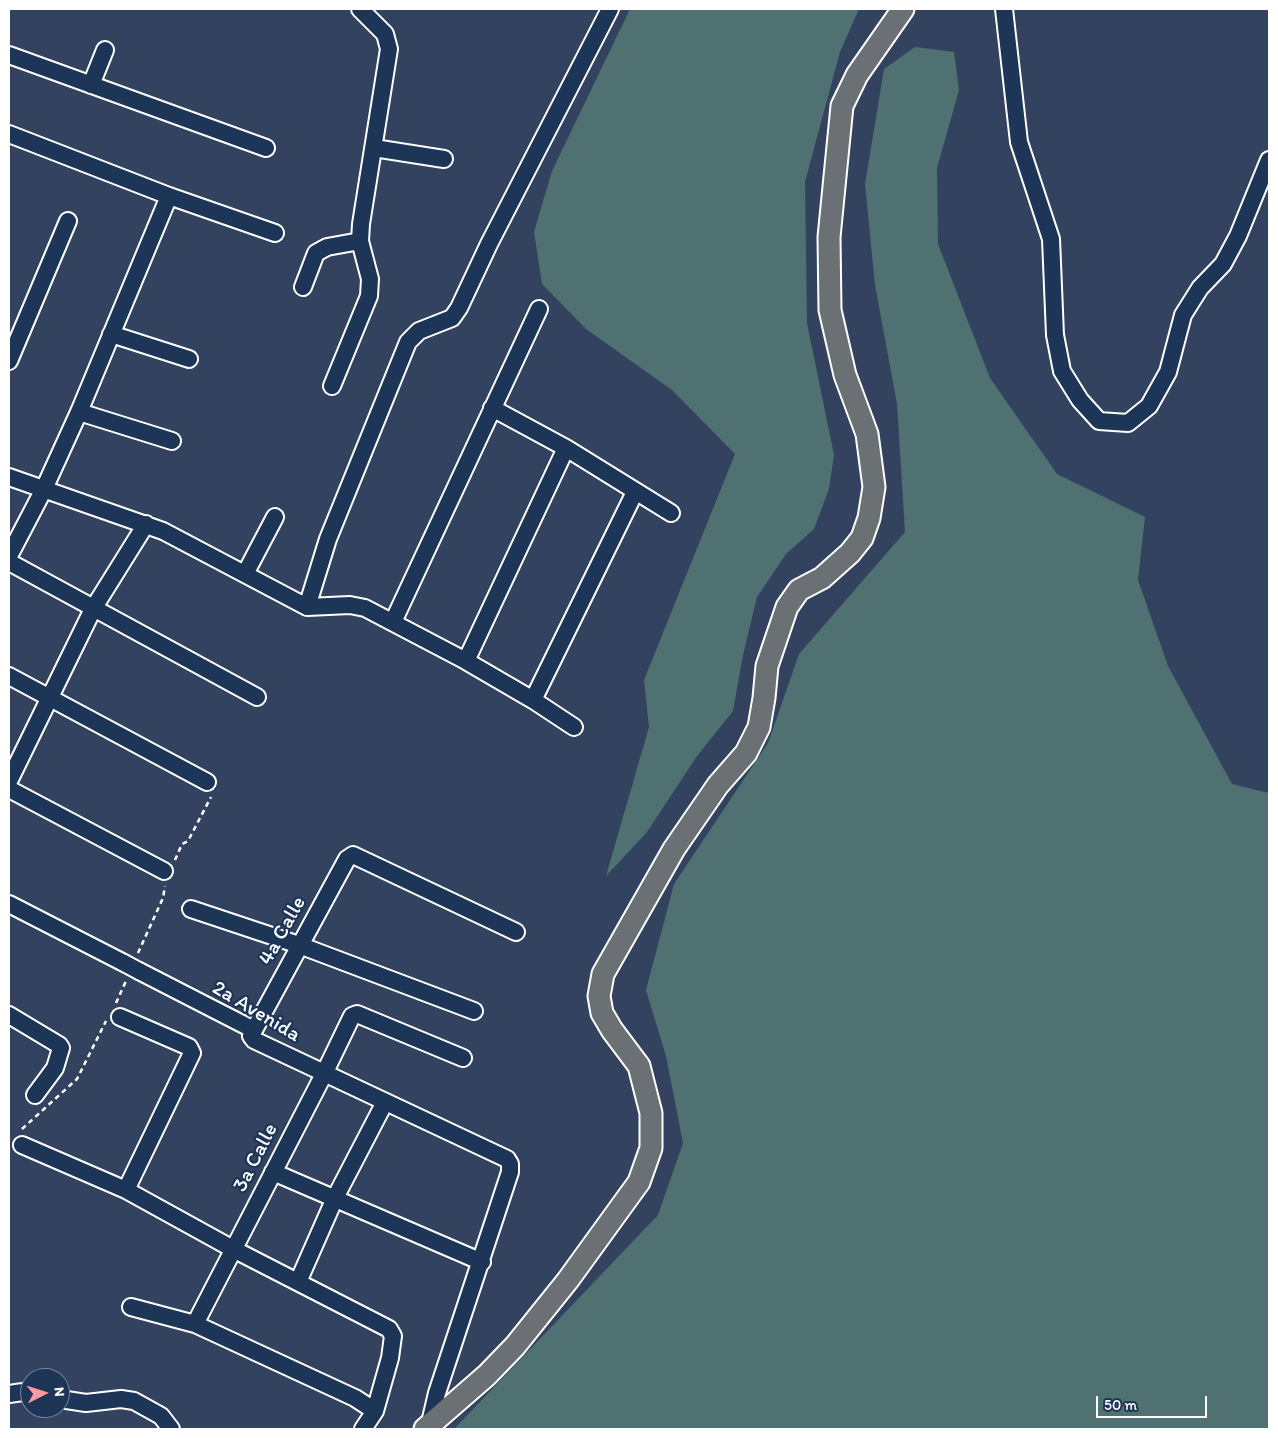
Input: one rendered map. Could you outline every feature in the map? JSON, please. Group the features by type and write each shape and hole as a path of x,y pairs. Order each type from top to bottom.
{"main road":[{"path":"427,1428 487,1375 515,1346 568,1280 639,1182 651,1148 651,1113 639,1066 612,1030 602,1013 599,996 604,974 674,849 718,785 746,753 759,727 767,666 787,607 799,590 822,578 850,553 862,538 869,518 874,487 867,434 845,375 830,310 829,237 842,106 857,75 903,9"}],"street":[{"path":"332,386 369,296 370,279 360,241 361,224 389,49 385,34 360,9"},
{"path":"307,606 328,539 408,342 418,331 452,318 459,308 489,244 610,9"},
{"path":"1004,9 1019,142 1051,239 1055,278 1056,335 1062,372 1080,400 1099,421 1128,423 1149,406 1168,372 1183,315 1200,288 1223,264 1238,236 1269,160"},
{"path":"91,85 105,50"},
{"path":"9,55 266,148"},
{"path":"9,134 170,196 275,233"},
{"path":"374,148 444,159"},
{"path":"9,556 44,489 79,412 170,196"},
{"path":"9,361 68,221"},
{"path":"303,287 316,253 327,247 360,241"},
{"path":"393,622 539,310"},
{"path":"111,334 189,359"},
{"path":"492,408 566,448 672,513"},
{"path":"79,412 172,442"},
{"path":"466,661 566,448"},
{"path":"9,477 146,524 307,606 350,605 365,608 466,661 533,700 574,727"},
{"path":"533,700 635,492"},
{"path":"245,574 275,517"},
{"path":"9,781 93,609 146,524"},
{"path":"9,562 258,698"},
{"path":"9,676 207,782"},
{"path":"9,789 164,871"},
{"name":"4a Calle","path":"254,1030 299,945 348,859 353,855 516,932"},
{"name":"2a Avenida","path":"9,904 254,1030 251,1036 254,1040 503,1156 510,1164 510,1172 482,1262"},
{"path":"192,909 299,945 474,1011"},
{"name":"3a Calle","path":"195,1324 352,1016 356,1014 464,1058"},
{"path":"9,1015 60,1045 61,1048 55,1068 35,1096"},
{"path":"120,1018 189,1047 192,1053 126,1190"},
{"path":"298,1282 335,1198 384,1102"},
{"path":"22,1145 126,1190 233,1249 387,1327 391,1332 390,1358 375,1411 363,1429"},
{"path":"273,1172 482,1262 437,1393 427,1428"},
{"path":"132,1307 195,1324 355,1398 375,1411"},
{"path":"70,1401 86,1403 121,1399 134,1401 161,1416 171,1429"}],"green space":[{"path":"630,9 859,9 840,52 805,182 807,323 834,455 829,489 814,529 786,554 757,597 743,655 733,711 697,756 647,832 606,876 649,727 644,680 735,454 672,390 586,329 542,284 534,232 552,171"},
{"path":"915,47 954,52 959,90 937,168 938,244 990,378 1057,474 1145,517 1138,580 1168,666 1232,784 1269,793 1269,1429 454,1429 658,1215 683,1143 666,1056 646,990 674,884 768,743 799,654 905,532 897,404 875,285 865,184 884,69"}]}
